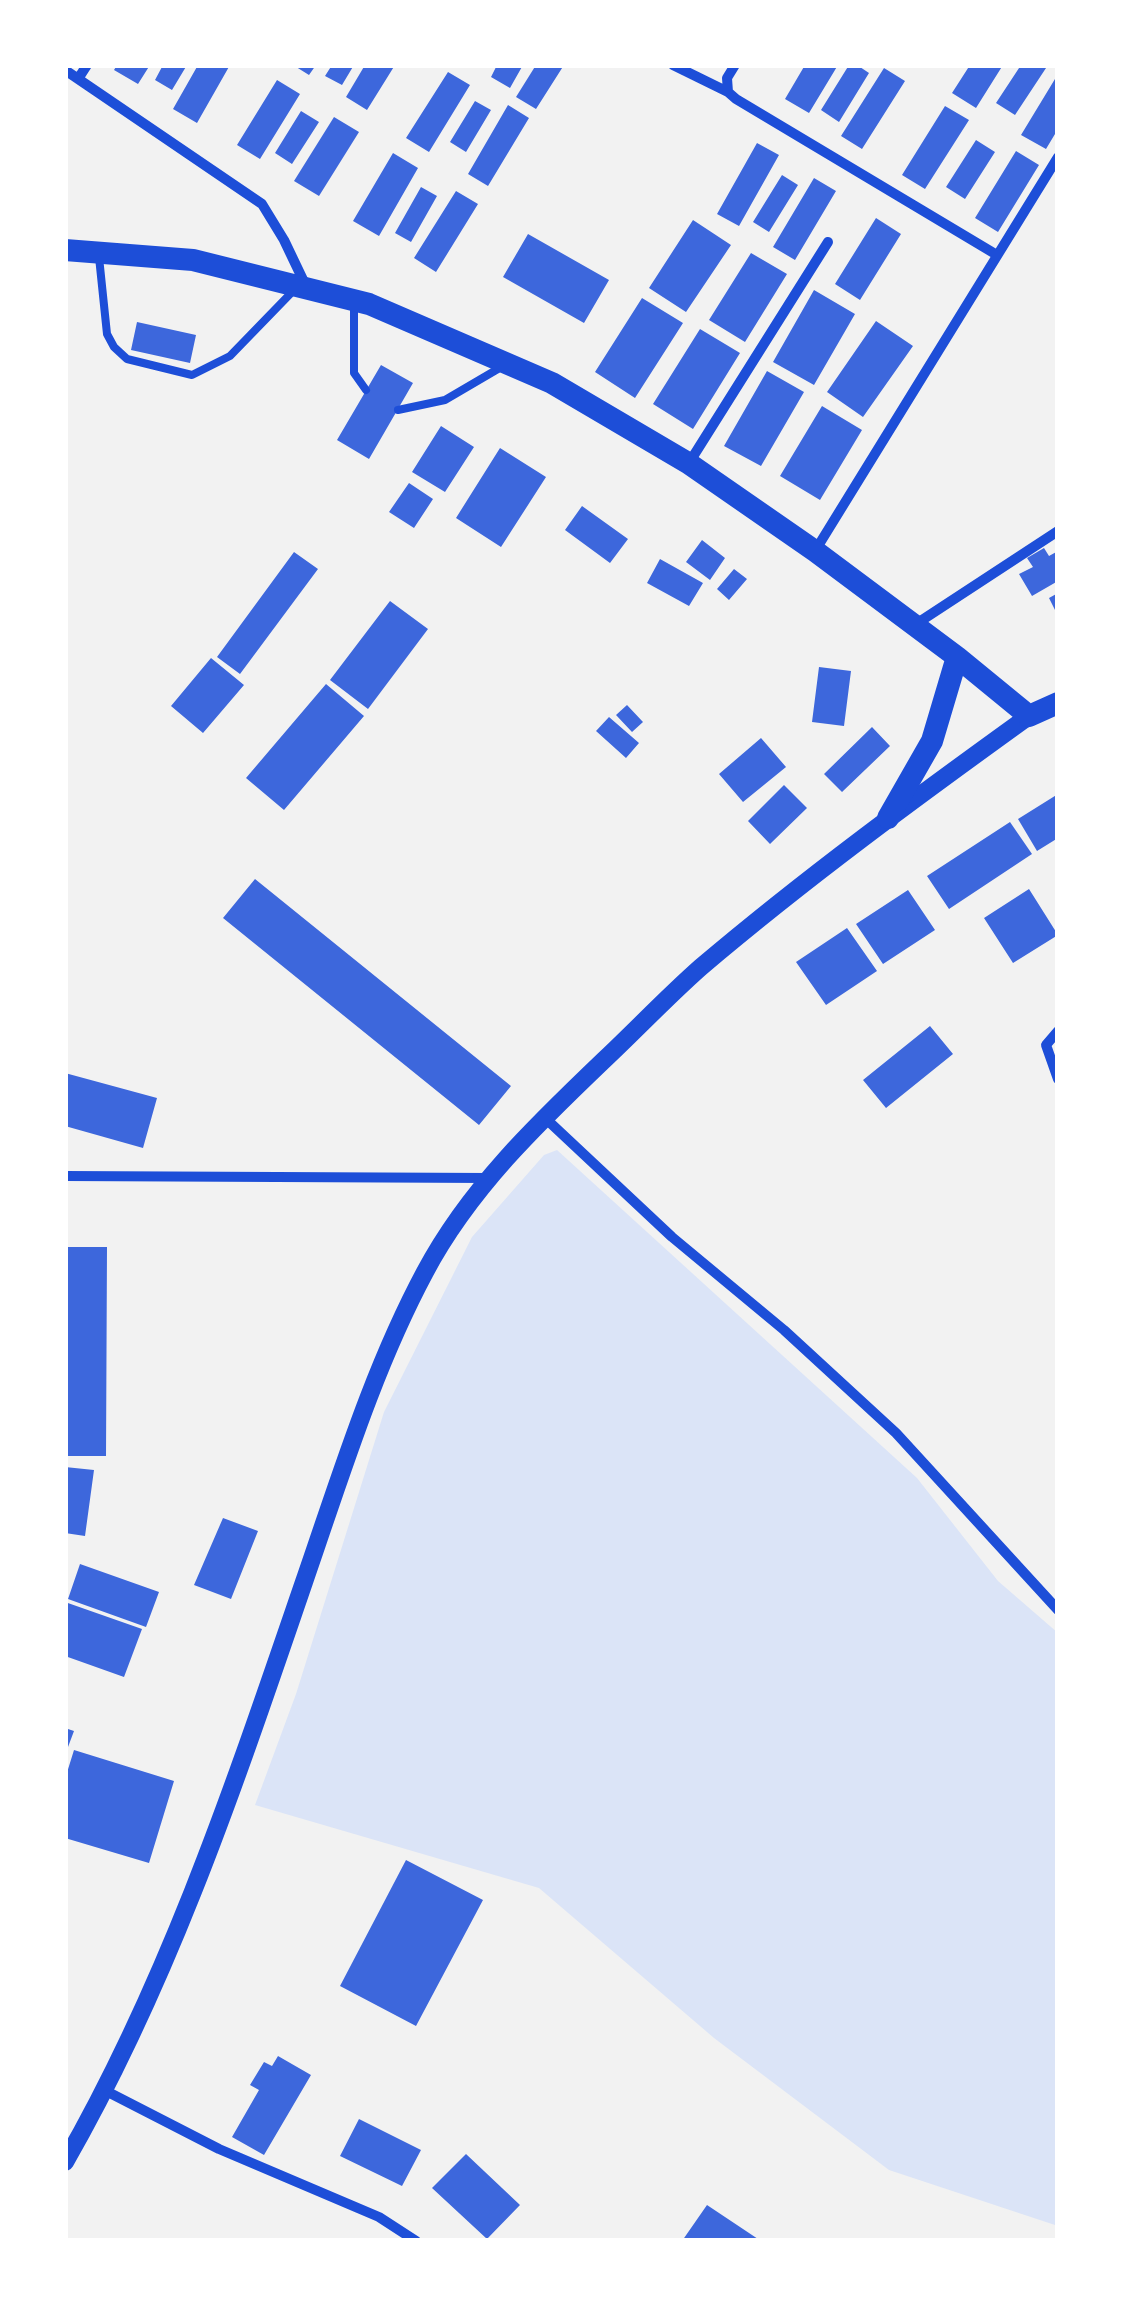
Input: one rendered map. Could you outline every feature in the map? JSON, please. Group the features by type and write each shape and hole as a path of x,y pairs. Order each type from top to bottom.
{"main road":[{"path":"65,250 193,260 354,301 552,384 688,464 815,551 1030,716 1058,702"},
{"path":"888,818 932,741 957,657"}],"street":[{"path":"78,79 88,65"},
{"path":"673,65 728,92 997,255"},
{"path":"728,92 728,78 736,65"},
{"path":"65,70 262,204 274,220 302,289"},
{"path":"815,551 1058,156"},
{"path":"688,464 828,242"},
{"path":"914,625 1058,532"},
{"path":"65,2162 106,2090 174,1943 226,1810 339,1482 399,1327 435,1255 488,1178 544,1118 700,968 888,818 1030,716"},
{"path":"1058,1031 1046,1046 1058,1079"},
{"path":"544,1118 672,1237 784,1330 896,1433 1058,1610"},
{"path":"65,1176 488,1178"},
{"path":"106,2090 218,2150 379,2217 416,2241"}],"lane":[{"path":"98,253 107,334 114,347 127,359 192,375 230,356 302,289"},
{"path":"354,301 354,373 366,390"},
{"path":"398,410 445,400 506,364"}],"shaded area":[{"path":"557,1150 917,1478 998,1581 1058,1633 1058,2226 889,2170 714,2038 539,1888 255,1805 296,1694 384,1412 472,1237 544,1155"}],"building":[{"path":"117,65 150,65 138,84 114,70"},
{"path":"163,65 187,65 172,90 155,80"},
{"path":"198,65 230,65 197,123 173,109"},
{"path":"293,65 316,65 309,75"},
{"path":"332,65 354,65 342,85 325,76"},
{"path":"365,65 395,65 367,110 346,97"},
{"path":"497,65 523,65 510,88 491,77"},
{"path":"536,65 564,65 536,109 516,97"},
{"path":"805,65 838,65 809,113 785,99"},
{"path":"849,65 869,73 839,122 821,110"},
{"path":"970,65 1003,65 976,108 952,93"},
{"path":"1021,65 1048,65 1015,115 996,103"},
{"path":"884,68 905,81 862,149 841,136"},
{"path":"448,72 470,85 429,152 406,138"},
{"path":"1058,74 1058,129 1046,149 1021,135"},
{"path":"277,80 300,94 260,159 237,145"},
{"path":"475,101 491,110 466,152 450,142"},
{"path":"508,105 529,118 488,186 468,174"},
{"path":"945,106 969,120 925,189 902,175"},
{"path":"301,111 319,122 292,164 275,153"},
{"path":"334,117 359,132 319,196 294,181"},
{"path":"976,140 995,152 965,199 946,187"},
{"path":"757,143 779,155 739,226 717,214"},
{"path":"1016,151 1039,165 998,232 975,218"},
{"path":"393,153 418,168 379,236 353,221"},
{"path":"782,175 798,185 769,232 753,222"},
{"path":"814,178 836,191 795,260 773,247"},
{"path":"421,187 437,196 411,242 395,233"},
{"path":"456,191 478,204 436,272 414,258"},
{"path":"876,218 901,234 860,300 835,284"},
{"path":"693,220 731,245 686,312 649,288"},
{"path":"528,234 609,280 584,323 503,277"},
{"path":"751,253 787,274 745,342 709,320"},
{"path":"814,290 855,314 814,385 773,362"},
{"path":"642,298 683,323 635,398 595,372"},
{"path":"876,321 913,346 863,417 827,392"},
{"path":"137,322 196,335 190,363 131,350"},
{"path":"700,329 740,353 693,429 653,404"},
{"path":"381,365 413,383 369,459 337,440"},
{"path":"767,371 804,392 761,466 724,446"},
{"path":"822,406 862,430 820,500 780,476"},
{"path":"441,426 474,447 445,492 412,472"},
{"path":"500,448 546,477 501,547 456,518"},
{"path":"409,483 433,499 414,528 389,512"},
{"path":"582,506 628,539 610,563 565,530"},
{"path":"702,540 725,558 710,580 686,562"},
{"path":"1044,548 1049,556 1058,551 1058,581 1032,596 1019,574 1033,567 1027,558"},
{"path":"294,552 318,569 240,674 217,657"},
{"path":"660,559 703,583 689,606 647,583"},
{"path":"734,569 747,579 729,600 717,589"},
{"path":"1058,593 1058,616 1049,598"},
{"path":"390,601 428,629 368,709 330,680"},
{"path":"211,658 244,685 203,733 171,706"},
{"path":"819,667 851,671 844,726 812,722"},
{"path":"326,684 364,716 284,810 246,778"},
{"path":"627,705 643,722 632,732 616,715"},
{"path":"609,717 639,743 626,758 596,731"},
{"path":"872,727 890,746 842,792 824,774"},
{"path":"761,738 786,767 743,802 719,774"},
{"path":"784,785 807,808 770,844 748,821"},
{"path":"1058,794 1058,838 1037,851 1018,819"},
{"path":"1010,822 1032,854 949,909 927,876"},
{"path":"255,879 511,1086 479,1125 223,918"},
{"path":"1029,889 1058,935 1013,963 984,918"},
{"path":"908,890 935,930 883,964 856,924"},
{"path":"847,928 877,971 826,1005 796,962"},
{"path":"930,1026 953,1054 886,1108 863,1080"},
{"path":"65,1073 157,1098 143,1148 65,1126"},
{"path":"65,1247 107,1247 106,1456 65,1456"},
{"path":"65,1467 94,1470 85,1536 65,1533"},
{"path":"223,1518 258,1531 231,1599 194,1585"},
{"path":"80,1564 159,1592 146,1627 68,1599"},
{"path":"65,1602 142,1629 124,1677 65,1656"},
{"path":"65,1728 74,1731 65,1755"},
{"path":"74,1750 174,1781 149,1863 65,1838 65,1779"},
{"path":"406,1860 483,1900 416,2026 340,1986"},
{"path":"278,2056 311,2075 264,2155 232,2137 259,2090 250,2085 264,2062 272,2066"},
{"path":"359,2119 421,2150 402,2186 340,2156"},
{"path":"466,2154 520,2205 487,2239 432,2188"},
{"path":"707,2205 761,2241 682,2241"}]}
